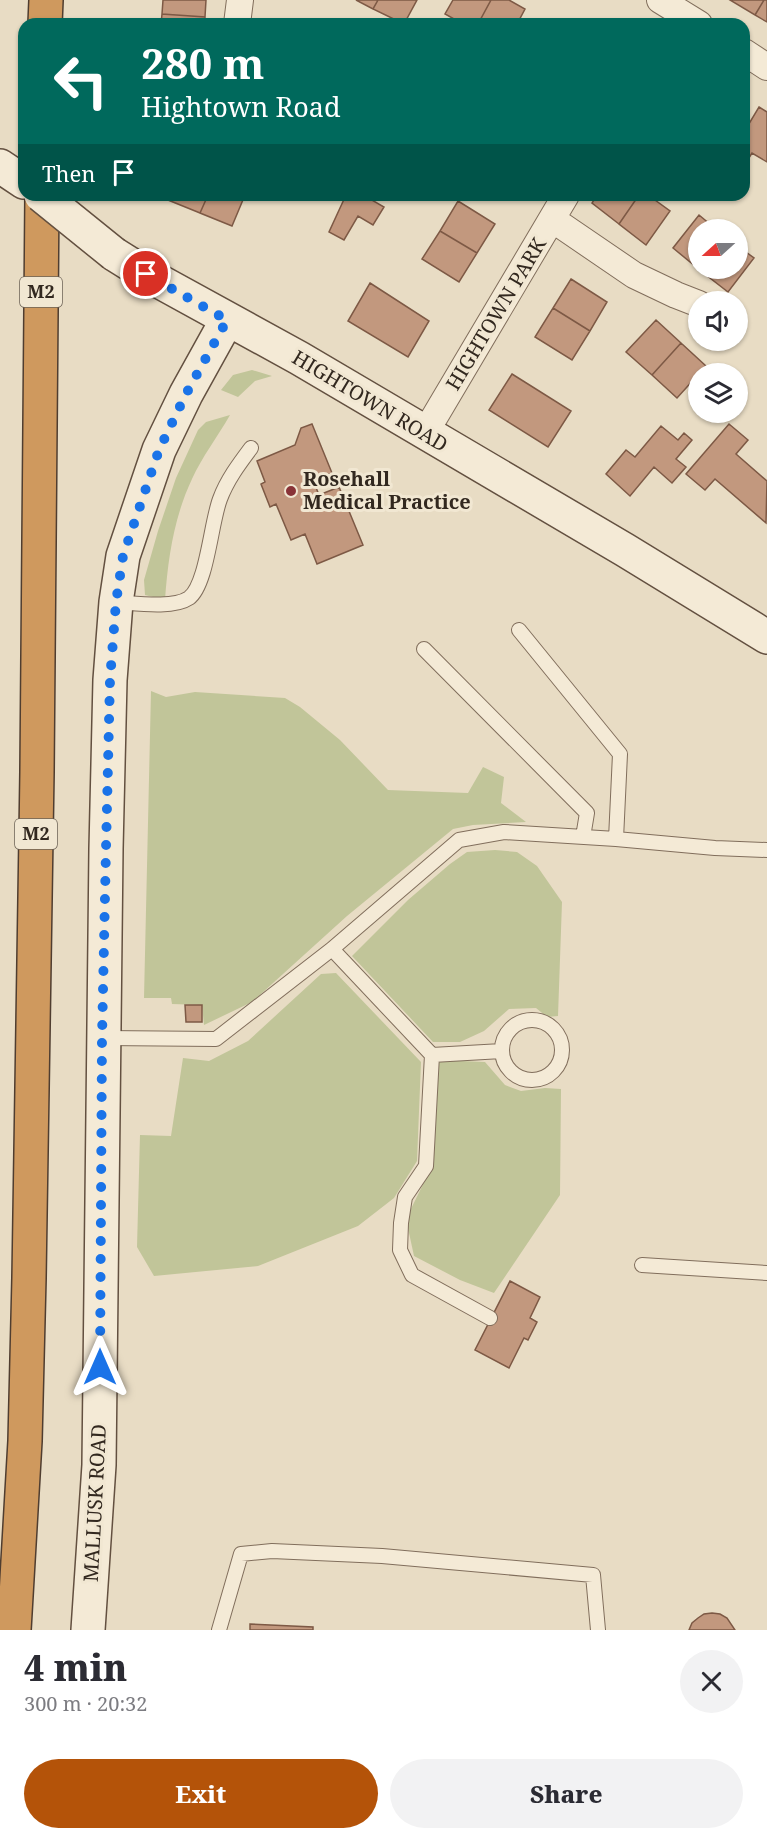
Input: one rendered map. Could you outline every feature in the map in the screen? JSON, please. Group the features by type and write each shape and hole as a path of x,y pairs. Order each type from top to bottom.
{"highway":[{"path":"45,18 46,0"},
{"name":"M2","path":"14,1630 25,1441 29,1278 42,201"}],"main road":[{"path":"0,166 18,178"},
{"name":"HIGHTOWN ROAD","path":"49,201 114,254 146,274 299,358 625,550 767,637"},
{"name":"MALLUSK ROAD","path":"87,1630 99,1465 102,1038 110,680 116,602 123,556 159,450 186,394 227,320"}],"street":[{"path":"238,18 240,0"},
{"path":"669,12 684,18"},
{"path":"750,56 767,67"},
{"name":"HIGHTOWN PARK","path":"425,433 562,201"},
{"path":"552,219 634,275 688,300"}],"lane":[{"path":"116,602 175,603 189,598 199,586 219,500 230,476 251,448"},
{"path":"519,630 620,754 616,838"},
{"path":"424,649 587,813 583,837"},
{"path":"102,1038 216,1039 332,949 459,840 504,832 767,850"},
{"path":"332,949 432,1055 426,1166 405,1197 400,1250 412,1275 490,1318"},
{"path":"533,1020 552,1026 562,1043 563,1053 560,1063 546,1077 526,1080 509,1069 502,1051 503,1041 508,1032 515,1025 533,1020"},
{"path":"432,1055 502,1051"},
{"path":"642,1265 767,1273"},
{"path":"219,1630 242,1554 272,1551 382,1556 593,1575 598,1630"}],"green space":[{"path":"252,370 272,376 255,381 238,397 221,390 233,375"},
{"path":"230,415 205,455 186,493 176,523 170,553 165,600 145,595 144,580 158,531 176,478 198,430 206,422"},
{"path":"151,691 166,697 195,692 285,698 300,707 340,740 388,790 468,793 483,767 504,777 501,803 526,822 473,825 453,829 347,916 252,1002 204,1025 202,1005 172,1004 171,998 144,998"},
{"path":"495,850 517,852 537,866 562,902 558,1016 547,1017 536,1008 509,1009 484,1031 460,1042 433,1042 352,956 408,900 450,864 467,852"},
{"path":"336,973 421,1062 417,1161 394,1198 358,1226 258,1266 154,1276 137,1247 140,1135 171,1136 183,1058 209,1061 248,1041 321,974"},
{"path":"439,1060 485,1062 505,1085 521,1091 561,1089 560,1195 494,1293 460,1280 414,1256 406,1219 433,1164"}],"building":[{"path":"163,0 206,0 205,17 162,14"},
{"path":"356,0 378,0 373,9"},
{"path":"378,0 417,0 407,18 392,18 373,9"},
{"path":"453,0 491,0 481,18 452,18 445,14"},
{"path":"491,0 509,0 525,9 520,18 481,18"},
{"path":"730,0 764,0 755,15"},
{"path":"764,0 767,0 767,22 755,15"},
{"path":"162,14 205,17 205,18 162,18"},
{"path":"759,107 767,112 767,162 752,153 750,156 750,122"},
{"path":"170,201 205,201 200,213"},
{"path":"205,201 242,201 232,226 200,213"},
{"path":"343,201 374,201 384,207 373,225 358,216 344,240 329,232"},
{"path":"458,201 495,224 477,253 440,231"},
{"path":"593,201 635,201 619,224 592,203"},
{"path":"635,201 656,201 670,211 646,245 619,224"},
{"path":"688,229 688,260 673,248"},
{"path":"440,231 477,253 459,282 422,259"},
{"path":"748,254 754,258 748,266"},
{"path":"571,279 607,302 590,331 553,308"},
{"path":"711,279 738,279 727,291"},
{"path":"370,283 429,321 408,357 348,321"},
{"path":"553,308 590,331 572,360 535,337"},
{"path":"656,320 681,343 652,375 626,352"},
{"path":"681,343 703,363 688,363 688,386 677,398 652,375"},
{"path":"512,374 571,411 548,447 489,410"},
{"name":"Rosehall Medical Practice","path":"312,424 332,473 313,480 319,495 339,487 363,545 317,564 305,534 291,540 276,504 270,507 261,484 265,482 257,461 295,445 301,428"},
{"path":"729,424 748,440 736,454 767,481 766,523 715,479 705,490 686,474"},
{"path":"661,426 678,440 684,433 692,440 676,459 686,467 672,483 654,467 630,496 606,474 626,450 635,457"},
{"path":"185,1005 202,1005 202,1022 186,1022"},
{"path":"510,1281 540,1297 530,1318 537,1322 528,1340 524,1338 509,1368 475,1350"},
{"path":"712,1613 727,1618 735,1630 689,1630 698,1618"},
{"path":"250,1624 313,1627 313,1630 250,1630"}],"place":[{"name":"Rosehall Medical Practice","path":"291,491"}],"route":[{"path":"100,1367 102,1038 110,680 116,602 123,556 159,450 186,394 227,320 146,274"}]}
